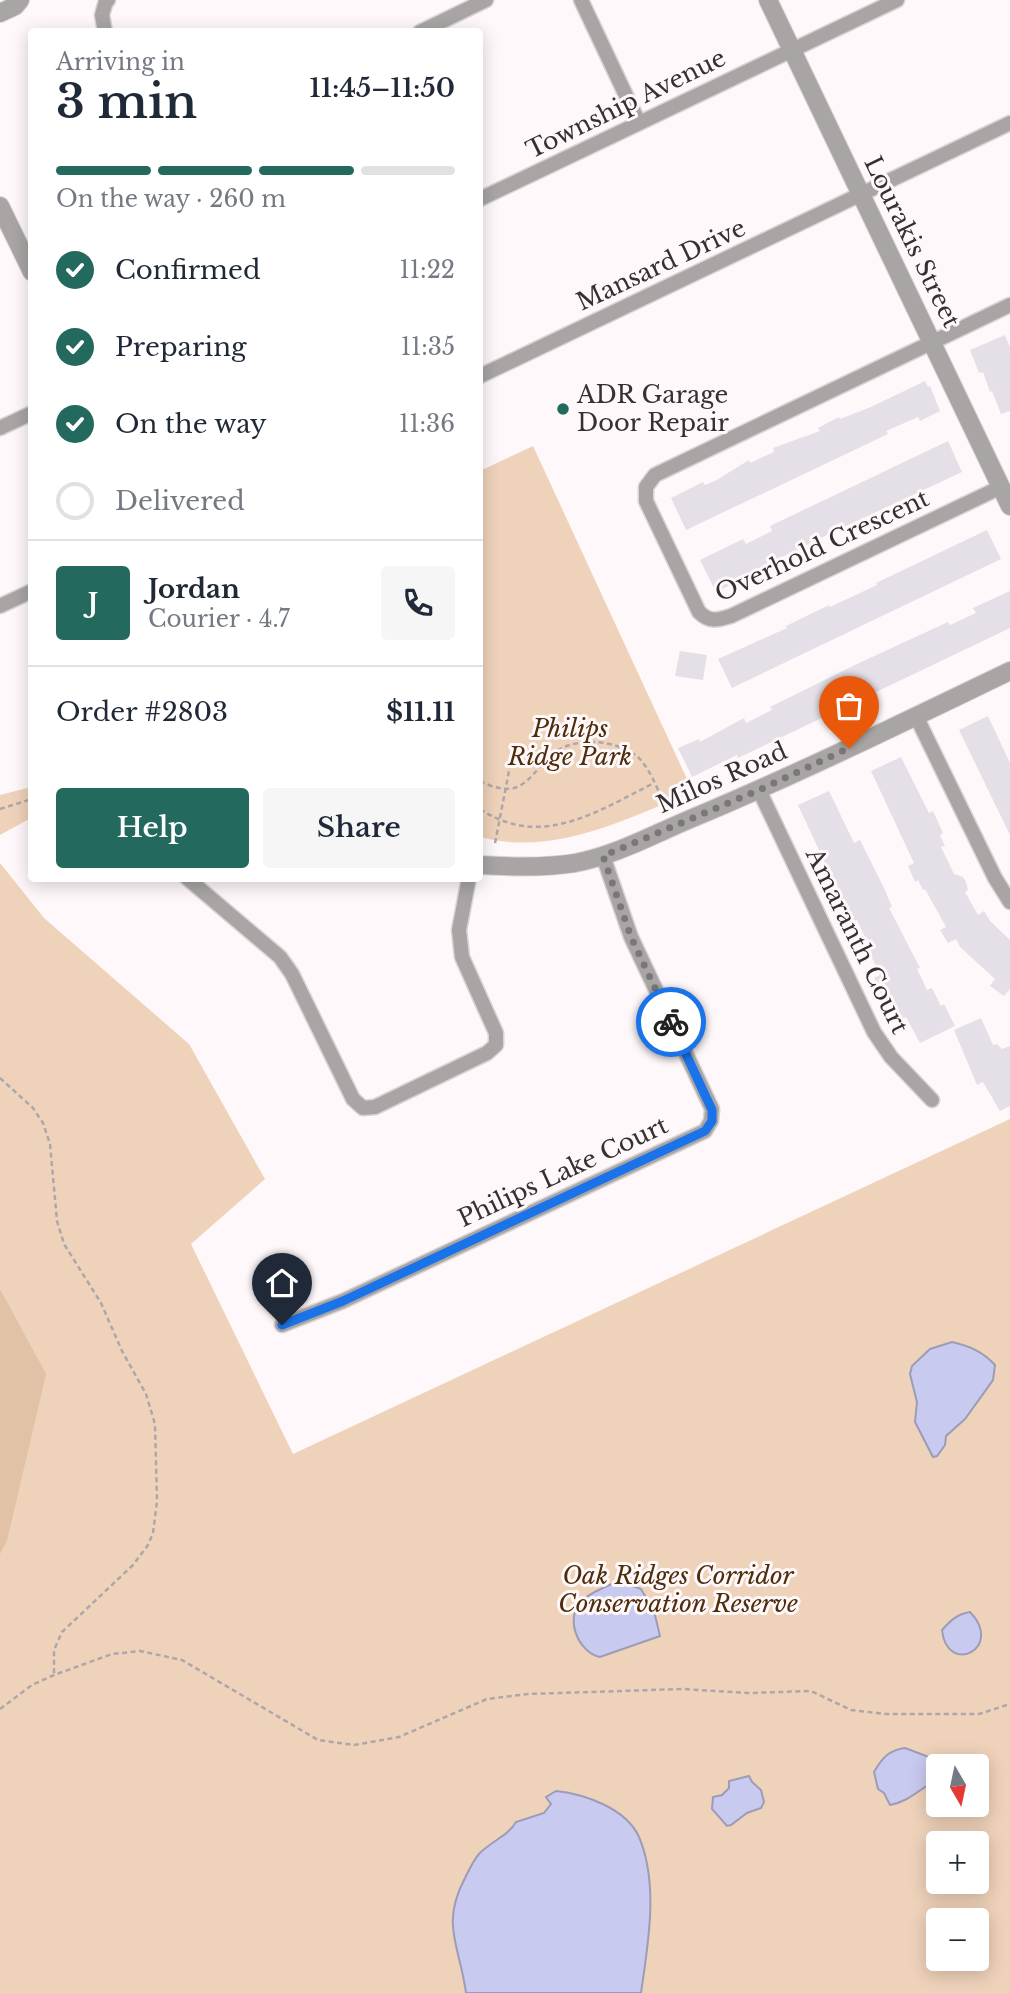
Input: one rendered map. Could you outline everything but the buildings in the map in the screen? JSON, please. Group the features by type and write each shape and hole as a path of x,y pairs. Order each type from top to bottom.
{"street":[{"path":"0,13 15,6 20,0"},
{"path":"104,28 102,15 108,0"},
{"path":"428,28 486,0"},
{"path":"581,0 639,123"},
{"name":"Lourakis Street","path":"768,0 1010,506"},
{"name":"Township Avenue","path":"483,198 897,0"},
{"name":"Mansard Drive","path":"483,375 1010,123"},
{"path":"0,206 28,264"},
{"path":"933,342 1010,305"},
{"name":"Overhold Crescent","path":"933,342 656,475 646,487 646,501 699,612 716,621 732,616 1001,487"},
{"path":"0,428 28,415"},
{"path":"0,606 28,592"},
{"name":"Milos Road","path":"483,865 542,866 575,863 603,856 759,790 1010,671"},
{"path":"916,716 995,878 1010,902"},
{"name":"Amaranth Court","path":"759,790 874,1032 891,1057 932,1100"},
{"name":"Philips Lake Court","path":"282,1325 343,1301 705,1131 712,1121 712,1110 631,937 603,856"},
{"path":"192,882 280,957 297,983 353,1099 362,1108 375,1107 487,1054 496,1045 496,1033 461,950 459,930 468,882"}],"path":[{"path":"483,782 506,789 521,786 553,753 569,745 611,744 638,758 665,806"},
{"path":"495,843 512,756"},
{"path":"483,811 500,820 530,828 564,825 654,783"},
{"path":"0,809 28,800"},
{"path":"0,1078 33,1108 43,1123 50,1144 55,1209 62,1238 102,1303 122,1352 146,1394 156,1433 157,1502 153,1533 148,1545 133,1565 62,1632 54,1650 54,1675"},
{"path":"0,1709 32,1685 54,1675 112,1654 140,1651 182,1660 318,1740 354,1745 399,1737 487,1699 528,1694 683,1689 749,1693 811,1691 850,1710 886,1714 979,1714 1010,1704"}],"green space":[{"name":"Philips Ridge Park","path":"533,446 693,792 616,823 562,839 508,842 483,838 483,470"},
{"path":"28,788 28,820 0,835 0,795"},
{"name":"Oak Ridges Corridor Conservation Reserve","path":"0,863 44,918 189,1044 265,1179 191,1244 293,1454 1010,1119 1010,1993 0,1993"}],"shaded area":[{"path":"0,1289 46,1374 7,1541 0,1554"}],"water":[{"path":"952,1342 965,1345 986,1356 995,1365 993,1380 965,1419 946,1436 945,1445 937,1456 933,1457 915,1422 917,1402 910,1374 912,1366 930,1349"},
{"path":"619,1581 641,1589 654,1611 660,1636 600,1657 592,1654 579,1641 574,1614 588,1596"},
{"path":"970,1612 979,1625 981,1637 978,1646 971,1652 953,1652 946,1644 942,1630 954,1618"},
{"path":"905,1748 926,1756 926,1786 904,1801 890,1805 884,1793 878,1789 874,1772 886,1756"},
{"path":"749,1776 761,1790 764,1802 761,1808 747,1813 727,1826 712,1809 713,1797 722,1795 729,1788 729,1781"},
{"path":"556,1791 579,1795 614,1810 633,1827 639,1837 649,1874 650,1894 649,1935 641,1993 466,1993 454,1936 454,1909 458,1895 479,1854 516,1822 544,1813 551,1804 546,1797"}],"way so far":[{"path":"671,1022 631,937 603,856 759,790 849,748"}],"place":[{"name":"ADR Garage Door Repair","path":"563,409"}],"route":[{"path":"282,1325 343,1301 705,1131 712,1121 712,1110 671,1022"}]}
